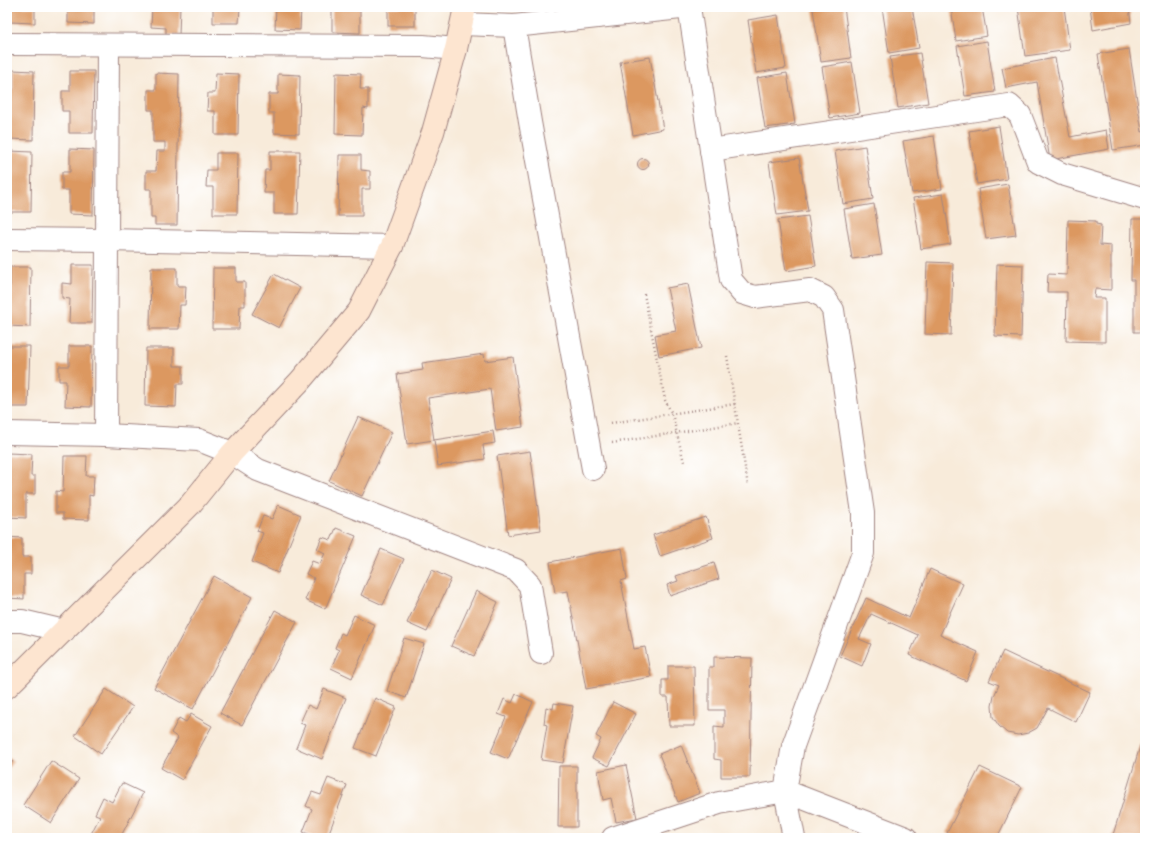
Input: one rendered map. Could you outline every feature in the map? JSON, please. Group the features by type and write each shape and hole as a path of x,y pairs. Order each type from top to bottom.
{"main road":[{"path":"7,688 190,505 232,453 300,381 359,311 392,246 433,132 456,49 463,16"}],"street":[{"path":"463,16 514,26 690,7 731,280 742,293 755,297 810,290 824,297 834,310 864,513 863,553 793,746 785,791 794,838"},
{"path":"514,26 593,469"},
{"path":"7,44 423,46 456,49"},
{"path":"106,436 108,45"},
{"path":"711,150 1009,105 1020,115 1038,162 1062,174 1145,199"},
{"path":"7,239 392,246"},
{"path":"7,433 199,440 232,453 258,470 516,570 530,585 541,653"},
{"path":"7,621 22,621 64,631"},
{"path":"613,838 719,803 785,791 906,838"}],"path":[{"path":"644,294 665,400 672,414 684,462"},
{"path":"727,356 748,486"},
{"path":"614,423 734,404"},
{"path":"620,442 738,423"}],"building":[{"path":"10,7 35,7 35,23 9,22"},
{"path":"68,7 94,7 94,24 68,23"},
{"path":"152,7 180,7 179,35 166,35 166,28 151,27"},
{"path":"213,7 240,7 239,23 213,23"},
{"path":"276,7 301,7 300,30 275,29"},
{"path":"332,7 360,7 360,33 332,32"},
{"path":"388,7 415,7 415,26 388,26"},
{"path":"844,7 851,58 821,62 813,9"},
{"path":"882,7 912,7 919,48 889,53"},
{"path":"951,7 982,7 987,36 956,41"},
{"path":"1018,7 1064,7 1070,50 1025,56"},
{"path":"1090,7 1129,7 1131,23 1093,30"},
{"path":"778,15 786,68 756,73 748,20"},
{"path":"987,41 995,92 965,96 957,46"},
{"path":"1129,49 1142,132 1145,131 1145,145 1113,150 1098,54"},
{"path":"920,53 928,103 898,108 890,57"},
{"path":"650,57 663,129 633,135 620,62"},
{"path":"1055,58 1070,137 1106,130 1109,149 1050,160 1037,82 1006,88 1002,68"},
{"path":"852,62 860,113 830,118 822,67"},
{"path":"13,70 34,71 33,140 8,139 7,90 13,90"},
{"path":"70,71 94,71 93,133 69,133 69,111 62,111 62,91 70,91"},
{"path":"156,73 179,74 177,225 155,225 155,218 151,218 151,189 146,189 146,171 156,171 157,151 165,151 165,142 153,142 153,110 148,110 148,90 156,90"},
{"path":"216,73 239,74 238,135 215,135 215,111 207,111 208,93 215,93"},
{"path":"336,73 361,74 360,89 368,89 368,109 363,108 362,135 335,134"},
{"path":"787,73 795,124 765,128 757,78"},
{"path":"278,74 300,75 299,134 274,133 274,113 269,113 269,94 278,94"},
{"path":"999,126 1007,179 977,184 969,131"},
{"path":"934,136 942,189 912,193 903,141"},
{"path":"865,146 873,199 843,204 835,151"},
{"path":"70,149 94,150 93,215 69,214 69,190 62,190 62,172 70,172"},
{"path":"10,151 32,152 31,212 7,212 7,163 10,163"},
{"path":"270,151 300,151 298,214 274,214 274,193 264,193 265,170 270,170"},
{"path":"216,153 238,153 237,214 213,214 213,187 206,187 207,170 216,170"},
{"path":"339,155 361,155 361,170 370,171 370,189 362,189 362,216 338,216"},
{"path":"799,158 808,211 777,215 769,162"},
{"path":"641,159 645,159 647,160 647,168 641,169 638,166 638,162"},
{"path":"1008,184 1016,235 986,239 978,189"},
{"path":"943,194 951,244 921,249 913,198"},
{"path":"874,204 882,255 852,259 844,209"},
{"path":"808,216 816,266 786,271 778,220"},
{"path":"1132,219 1145,219 1145,332 1134,332 1134,280 1131,280"},
{"path":"1068,220 1096,221 1096,224 1101,225 1100,245 1111,246 1111,290 1095,289 1094,298 1105,298 1105,342 1066,341 1067,292 1047,292 1048,274 1067,275"},
{"path":"927,262 953,263 951,335 925,334"},
{"path":"997,264 1023,265 1021,337 995,336"},
{"path":"72,265 93,265 92,323 69,323 70,299 62,298 62,283 72,284"},
{"path":"10,267 31,267 30,327 7,326 7,286 10,286"},
{"path":"151,268 177,268 177,286 186,286 185,305 180,305 179,329 150,329"},
{"path":"213,268 236,268 236,282 245,282 245,306 240,306 239,329 212,329"},
{"path":"274,274 300,288 279,328 252,314"},
{"path":"688,284 701,348 659,356 655,335 676,331 667,288"},
{"path":"7,346 30,346 28,407 7,407"},
{"path":"69,346 92,346 91,407 65,406 66,381 59,381 59,366 69,366"},
{"path":"146,348 174,348 174,366 183,366 183,384 177,384 176,407 145,406"},
{"path":"484,354 485,361 513,357 523,427 496,431 490,389 428,398 434,440 407,444 397,374 423,370 422,363"},
{"path":"358,417 392,432 362,496 329,481"},
{"path":"493,431 495,443 483,445 485,459 438,466 434,440"},
{"path":"530,451 541,530 508,535 497,456"},
{"path":"7,453 32,454 31,476 35,476 35,494 26,494 26,518 7,517"},
{"path":"64,456 87,456 86,476 94,476 93,496 89,495 89,520 63,519 63,513 56,513 56,491 63,492"},
{"path":"278,505 301,515 278,573 252,562 263,533 257,531 263,516 272,519"},
{"path":"706,517 713,538 660,556 653,535"},
{"path":"336,528 356,536 325,609 305,600 314,578 306,574 312,561 320,564 325,553 317,549 322,537 331,540"},
{"path":"7,537 22,538 22,557 31,557 31,574 24,574 24,599 7,598"},
{"path":"622,548 627,579 621,581 634,649 645,647 651,677 586,689 568,591 555,593 550,562"},
{"path":"381,549 404,559 383,605 361,595"},
{"path":"714,563 719,579 670,596 667,585 678,581 676,576"},
{"path":"930,569 963,584 940,635 978,652 966,681 909,655 918,635 871,614 859,639 871,644 862,666 840,656 866,598 909,618"},
{"path":"432,570 451,579 427,632 407,623"},
{"path":"214,576 252,597 193,709 154,688"},
{"path":"476,591 498,602 474,656 451,646"},
{"path":"275,610 297,622 242,725 220,713"},
{"path":"354,615 375,625 352,678 331,668 339,650 335,648 341,633 345,635"},
{"path":"404,638 424,644 406,698 387,691"},
{"path":"1003,651 1090,692 1076,722 1048,708 1037,728 1028,733 1018,735 1007,733 999,726 993,717 992,706 994,696 999,685 989,681"},
{"path":"714,657 752,658 750,777 721,777 721,760 714,759 714,726 724,727 724,710 709,710 709,667 714,667"},
{"path":"668,666 694,666 695,726 669,726 668,697 662,697 662,680 668,680"},
{"path":"106,689 133,707 101,754 75,736"},
{"path":"324,689 346,698 322,759 296,748 305,725 300,723 308,705 316,709"},
{"path":"516,694 533,702 508,759 491,752 506,717 498,714 504,699 512,703"},
{"path":"375,698 396,707 376,756 355,748"},
{"path":"613,702 636,714 609,766 592,758 601,739 596,736"},
{"path":"554,703 573,706 563,763 541,760 547,725 544,724 546,707 553,709"},
{"path":"191,714 212,726 182,780 161,768 178,738 171,733 179,718 186,722"},
{"path":"1145,730 1145,830 1143,838 1112,838"},
{"path":"681,745 700,793 678,802 659,754"},
{"path":"7,757 13,761 7,770"},
{"path":"51,761 79,779 51,823 23,805"},
{"path":"626,765 637,818 616,822 611,798 603,800 598,771"},
{"path":"559,766 577,766 577,827 558,827"},
{"path":"980,767 1022,787 997,838 957,838 947,833"},
{"path":"328,778 347,785 327,838 319,838 303,832 312,809 306,806 312,792 321,795"},
{"path":"122,783 143,793 120,838 89,838 100,816 95,814 103,797 112,802"}]}
